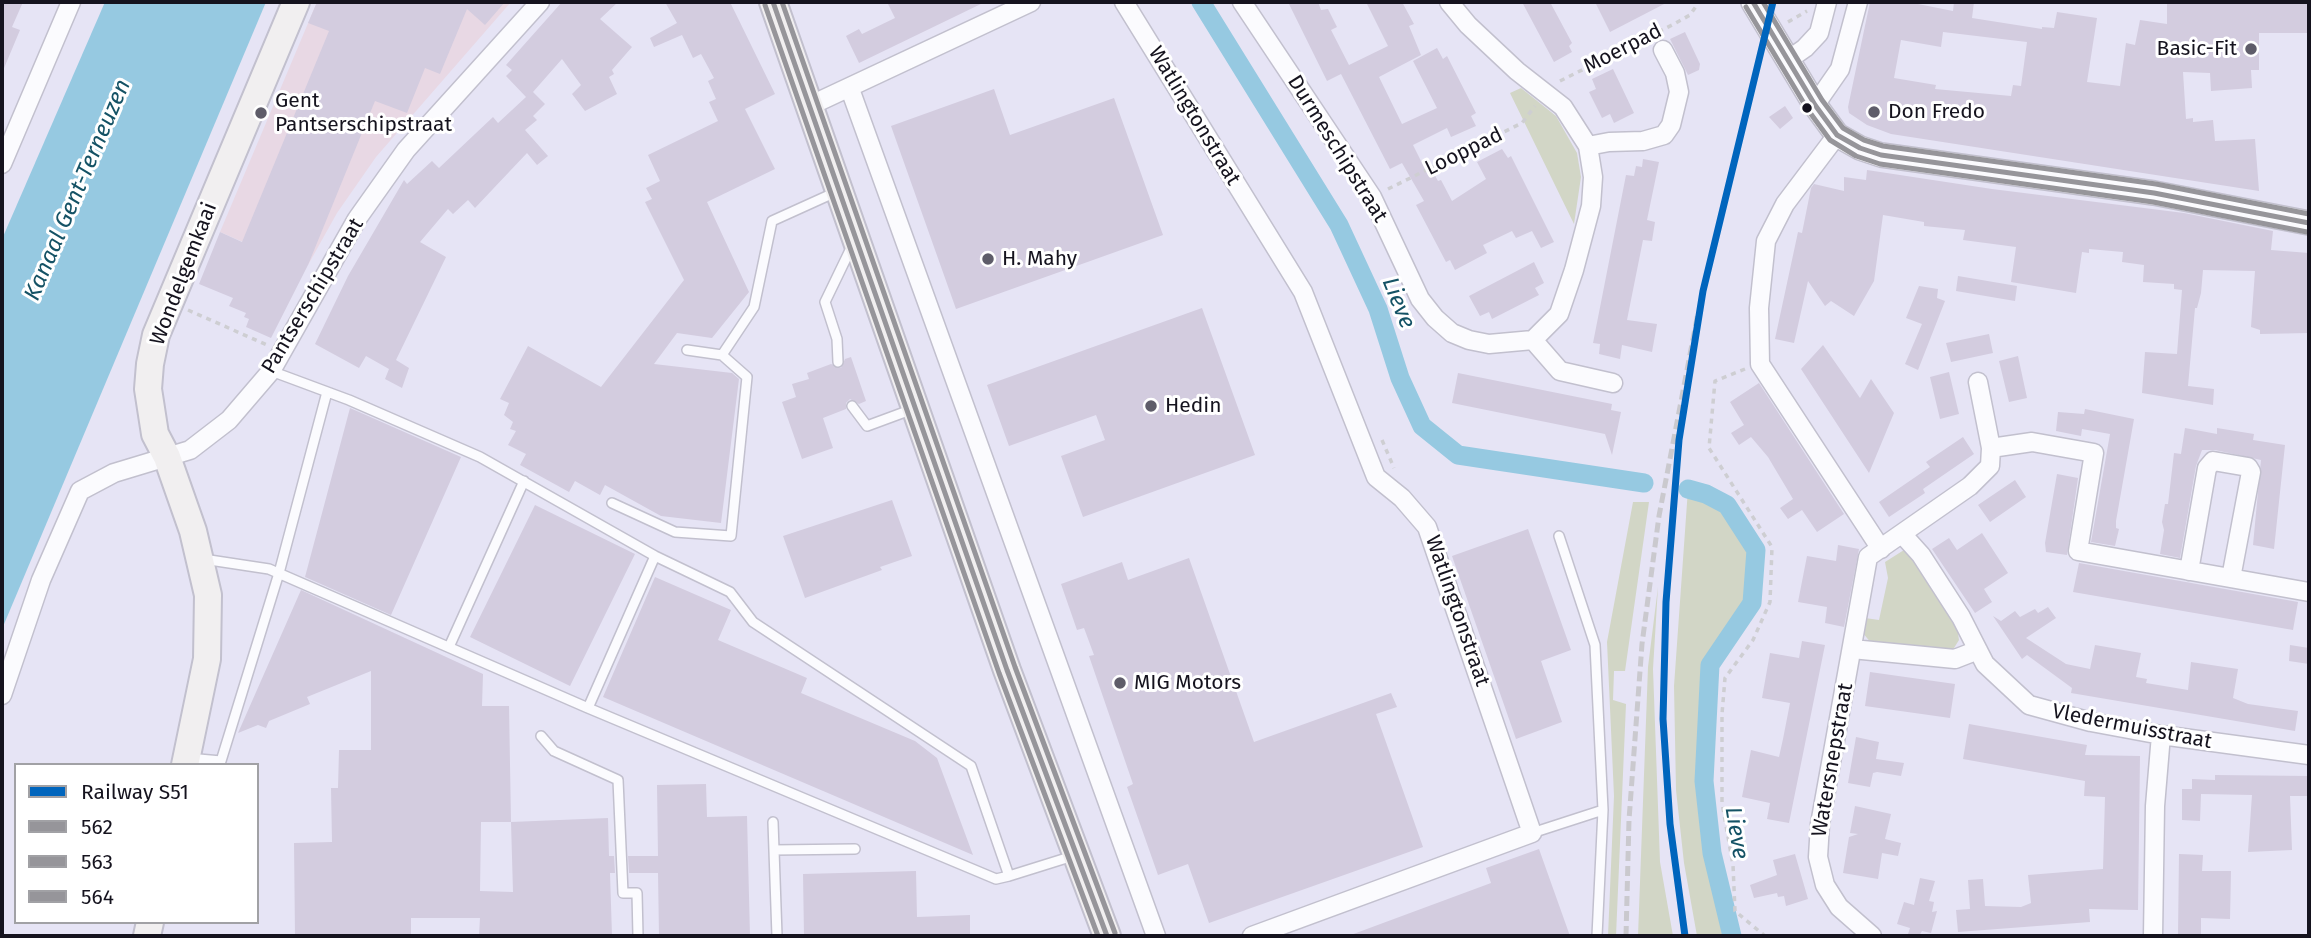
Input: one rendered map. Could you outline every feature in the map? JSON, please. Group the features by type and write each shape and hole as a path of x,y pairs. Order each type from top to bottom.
{"main road":[{"name":"Wondelgemkaai","path":"167,457 155,434 150,413 148,389 156,335 296,2"},
{"path":"772,2 1007,670 1107,936"},
{"path":"167,457 202,559 208,595 208,649 185,761"}],"street":[{"path":"2,164 71,2"},
{"name":"Pantserschipstraat","path":"167,457 190,450 229,420 271,371 357,219 406,150 540,2"},
{"path":"807,107 1031,2"},
{"name":"Watlingtonstraat","path":"1124,2 1303,292 1376,477 1402,498 1427,527 1532,833"},
{"name":"Durmeschipstraat","path":"1242,2 1372,197 1420,299 1452,333 1489,344 1533,340"},
{"path":"1450,2 1468,24 1563,107 1588,146 1593,177 1591,206 1559,314 1533,340 1560,371 1613,383"},
{"path":"1753,2 1815,105 1837,135 1860,148 1881,155 2154,193 2309,223"},
{"path":"1815,105 1840,69 1857,2"},
{"path":"1788,60 1805,48 1819,33 1819,5"},
{"path":"1588,146 1643,141 1664,135 1671,125 1679,92 1675,73 1663,50"},
{"path":"850,89 1156,936"},
{"path":"1837,135 1801,180 1766,241 1759,308 1760,364 1881,549"},
{"path":"1903,536 1970,486 1990,466 1992,448 1978,383"},
{"path":"1992,448 2032,442 2094,453 2078,551 2309,592"},
{"path":"2,695 41,580 80,491 114,473 167,457"},
{"path":"2189,571 2207,468 2213,461 2248,467 2251,472 2231,578"},
{"name":"Watersnepstraat","path":"1872,936 1839,907 1825,885 1818,857 1820,824 1868,557 1903,536"},
{"name":"Vledermuisstraat","path":"1903,536 1921,555 1961,617 1985,664 2029,705 2091,722 2161,735 2309,755"},
{"path":"1852,649 1955,659 1978,650"},
{"path":"2153,936 2155,806 2161,735"},
{"path":"1252,936 1532,833"}],"lane":[{"path":"722,355 754,307 772,221 838,191"},
{"path":"838,362 837,339 825,302 855,240"},
{"path":"612,503 674,532 731,536 747,377 722,355 687,350"},
{"path":"271,371 327,391 480,457 655,556 730,592 753,622 971,766 1009,876"},
{"path":"185,761 221,761 279,573 327,391"},
{"path":"852,406 867,426 915,409"},
{"path":"449,647 524,481"},
{"path":"1559,536 1595,645 1603,810 1597,936"},
{"path":"588,708 655,556"},
{"path":"202,559 215,558 279,573 588,708 996,879 1078,854"},
{"path":"541,736 554,751 618,780 623,893 637,893 638,936"},
{"path":"1532,833 1603,810"},
{"path":"773,822 777,936"},
{"path":"774,850 855,849"}],"path":[{"name":"Moerpad","path":"1545,94 1553,85 1690,15 1699,2"},
{"path":"1788,22 1819,5"},
{"name":"Looppad","path":"1372,197 1522,123 1545,94"},
{"path":"179,307 282,352"},
{"path":"1760,364 1715,381 1709,448 1773,547 1770,603 1753,640 1725,678 1722,714 1722,803 1733,865 1735,911 1765,936"}],"shaded area":[{"path":"317,2 511,2 376,157 337,213 308,265 277,257 220,232"}],"green space":[{"path":"1521,88 1556,116 1577,153 1581,177 1574,224 1510,93"},
{"path":"1688,489 1706,494 1727,505 1756,550 1752,603 1710,665 1704,781 1712,853 1732,936 1697,936 1684,863 1676,790 1674,686"},
{"path":"1633,502 1649,502 1625,671 1614,671 1613,700 1626,704 1616,936 1608,936 1614,796 1607,642"},
{"path":"1904,550 1909,552 1957,627 1959,640 1954,648 1945,653 1872,644 1862,632 1865,618 1879,620 1888,578 1885,562"},
{"path":"1658,587 1653,669 1660,862 1673,936 1638,936 1648,667"}],"water":[{"name":"Kanaal Gent-Terneuzen","path":"105,2 266,2 2,629 2,239"}],"building":[{"path":"2,2 23,2 12,27 20,30 2,73"},
{"path":"317,2 505,2 485,25 467,9 440,74 425,68 407,113 375,101 308,265 271,338 246,327 249,319 244,317 246,313 229,306 233,298 199,284 220,232 242,242 329,31 308,23"},
{"path":"562,2 618,2 600,19 632,47 612,70 614,74 609,77 617,94 585,111 572,94 581,85 562,59 533,92 545,104 533,116 537,120 525,130 548,156 537,165 527,153 475,208 468,200 453,214 448,209 420,242 446,257 396,360 409,368 402,388 385,379 389,369 366,356 359,368 315,344 348,276 404,180 407,184 432,161 439,168 493,117 498,123 526,97 506,76 512,70 506,65"},
{"path":"665,2 730,2 775,94 745,109 775,169 707,202 749,292 712,338 677,333 654,364 732,373 739,379 721,523 661,516 605,485 600,495 575,481 569,492 520,465 526,454 508,445 516,431 510,429 513,422 504,415 509,403 500,399 528,346 601,387 684,280 645,202 652,199 646,188 660,181 648,155 718,121 709,102 716,99 708,81 714,78 701,54 693,58 682,35 654,47 650,38 677,23"},
{"path":"887,2 985,2 859,63 846,36 859,29 862,34 895,18"},
{"path":"1288,2 1318,2 1321,10 1328,9 1337,27 1331,30 1349,65 1388,46 1366,2 1402,2 1414,24 1409,26 1421,55 1379,77 1402,124 1437,108 1413,61 1437,48 1443,59 1447,56 1476,113 1471,116 1476,126 1451,137 1447,128 1413,145 1428,175 1433,172 1438,181 1441,180 1452,201 1486,179 1477,162 1502,149 1508,158 1511,156 1554,242 1541,248 1532,231 1516,238 1512,231 1483,245 1487,253 1455,270 1450,260 1446,262 1416,205 1424,201 1402,163 1390,169 1341,74 1327,81"},
{"path":"1522,2 1550,2 1572,43 1569,46 1572,52 1554,62"},
{"path":"1595,2 1668,2 1610,32"},
{"path":"1870,2 1918,2 1953,11 1954,2 1974,2 1972,18 2042,29 2054,28 2057,12 2097,18 2087,82 2120,86 2126,43 2135,45 2140,20 2167,24 2167,2 2309,2 2309,33 2259,33 2259,70 2251,70 2252,88 2211,91 2210,73 2183,72 2186,119 2193,118 2193,122 2213,120 2215,141 2255,139 2259,191 1891,134 1867,125 1849,113","holes":["1943,32 2027,42 2021,86 2013,85 2011,96 1935,89 1936,85 1894,78 1901,40 1941,47"]},
{"path":"1685,32 1700,64 1699,70 1688,75 1670,39"},
{"path":"1613,69 1634,113 1614,123 1610,114 1602,118 1589,92 1596,89 1592,79"},
{"path":"994,89 1010,135 1114,98 1163,235 956,309 891,126"},
{"path":"1785,106 1793,118 1780,129 1769,117"},
{"path":"1643,159 1659,162 1647,220 1655,222 1652,241 1643,240 1627,320 1657,324 1652,352 1622,345 1620,359 1599,354 1600,344 1593,343 1626,175 1634,176 1636,166 1642,167"},
{"path":"1867,170 2184,213 2273,231 2271,250 2309,253 2309,333 2260,334 2260,330 2251,327 2255,271 2203,270 2201,293 2195,308 2188,386 2214,389 2213,405 2142,393 2145,352 2177,354 2182,290 2174,289 2174,284 2143,282 2144,265 2122,262 2123,252 2089,249 2089,253 2082,252 2076,293 2011,282 2016,247 1963,240 1965,230 1924,226 1924,222 1883,215 1874,281 1854,316 1831,301 1825,306 1808,281 1794,343 1775,339 1798,232 1802,233 1811,188 1814,184 1844,191 1844,177 1866,180"},
{"path":"1534,262 1544,283 1535,288 1539,295 1492,319 1489,312 1480,316 1469,296"},
{"path":"1958,276 2017,286 2015,301 1956,291"},
{"path":"1919,286 1938,289 1937,298 1945,301 1918,370 1905,364 1922,324 1906,318"},
{"path":"1202,308 1255,455 1083,517 1061,456 1105,440 1096,415 1009,446 987,385"},
{"path":"1989,334 1993,353 1951,362 1946,343"},
{"path":"1823,345 1860,398 1871,379 1894,413 1869,473 1801,369"},
{"path":"2018,356 2027,398 2009,402 1999,361"},
{"path":"851,357 866,401 859,404 850,399 846,403 846,409 823,418 833,448 802,459 782,402 796,397 792,384 809,379 807,373 831,364 841,368 845,359"},
{"path":"1949,372 1959,414 1940,419 1930,377"},
{"path":"1458,373 1612,404 1611,410 1621,412 1612,455 1605,434 1452,403"},
{"path":"1759,383 1844,514 1817,532 1802,510 1788,519 1780,508 1793,499 1768,457 1751,437 1739,445 1731,433 1744,425 1730,402"},
{"path":"350,408 461,457 391,615 305,577"},
{"path":"2085,409 2134,419 2116,521 2116,528 2119,529 2115,546 2091,542 2110,434 2082,429 2081,436 2056,431 2058,412 2084,414"},
{"path":"2185,428 2217,434 2217,428 2254,434 2253,440 2285,445 2274,549 2253,545 2261,460 2215,450 2202,450 2196,466 2180,558 2160,554 2164,530 2162,522 2165,504 2168,504 2174,453 2181,454"},
{"path":"1963,437 1974,454 1923,489 1925,493 1889,517 1879,502 1930,467 1926,462"},
{"path":"2057,474 2078,478 2067,555 2046,552 2045,543"},
{"path":"2015,480 2026,497 1990,522 1978,505"},
{"path":"892,500 912,556 805,598 783,536"},
{"path":"535,505 635,554 570,686 470,637"},
{"path":"1528,529 1571,650 1541,661 1562,722 1516,739 1452,556"},
{"path":"1982,533 2008,573 1984,589 1992,602 1975,613 1932,549 1949,538 1957,550"},
{"path":"1838,545 1859,549 1844,627 1825,623 1827,607 1798,602 1807,556 1836,561"},
{"path":"1189,558 1254,742 1391,693 1397,707 1376,714 1423,847 1209,923 1188,864 1158,875 1127,787 1133,784 1089,656 1094,655 1084,628 1077,630 1061,584 1122,562 1128,580"},
{"path":"2079,563 2298,602 2293,630 2073,592"},
{"path":"655,577 731,610 718,640 807,678 801,693 915,741 937,758 973,855 603,697"},
{"path":"301,590 483,674 482,706 509,706 511,822 608,818 609,856 614,856 615,873 610,873 612,936 479,936 480,918 411,918 411,936 295,936 294,843 332,842 331,788 338,788 339,750 371,750 371,671 307,697 310,704 269,721 266,728 258,725 238,733","holes":["481,822 511,822 513,892 480,891"]},
{"path":"2048,607 2056,618 2026,638 2066,664 2090,669 2095,645 2141,653 2136,677 2147,679 2146,683 2188,690 2191,662 2238,669 2233,698 2248,704 2298,711 2295,731 2071,693 2072,688 2027,655 2022,659 1993,616 2001,621 2015,611 2020,617 2035,609 2038,613"},
{"path":"1802,641 1825,645 1789,823 1767,819 1770,803 1742,797 1751,750 1779,757 1790,703 1762,698 1770,653 1799,658"},
{"path":"2290,645 2309,648 2309,664 2289,661"},
{"path":"1870,672 1955,684 1950,718 1865,706"},
{"path":"1969,724 2087,745 2085,755 2140,756 2138,910 2089,909 2090,922 1958,932 1956,910 1970,909 1968,880 1983,879 1985,906 2021,907 2031,903 2028,875 2103,869 2105,797 2084,796 2085,781 1963,759"},
{"path":"1856,737 1879,742 1876,759 1904,763 1901,776 1877,772 1873,773 1870,787 1848,783"},
{"path":"2215,775 2309,776 2309,796 2290,796 2292,850 2248,852 2252,795 2201,794 2200,821 2182,820 2182,789 2192,789 2192,779 2215,780"},
{"path":"706,784 707,817 747,816 750,936 659,936 658,873 629,873 628,856 658,856 657,785"},
{"path":"1855,806 1891,814 1885,839 1901,843 1898,856 1882,853 1878,879 1843,873 1849,837 1858,834 1850,833"},
{"path":"1539,849 1570,936 1348,936 1491,883 1486,868"},
{"path":"1795,854 1808,899 1786,906 1784,896 1778,897 1777,893 1754,898 1750,885 1777,875 1773,860"},
{"path":"2179,854 2203,855 2202,871 2231,871 2230,919 2201,918 2201,935 2178,935"},
{"path":"916,871 917,917 970,915 970,936 804,936 803,874"},
{"path":"1920,878 1935,881 1929,901 1934,902 1932,912 1937,911 1931,933 1922,931 1919,936 1908,934 1910,928 1897,924 1904,902 1914,905"}],"waterway":[{"name":"Lieve","path":"1201,2 1339,225 1378,309 1400,378 1422,426 1458,455 1644,483"},
{"name":"Lieve","path":"1688,489 1706,494 1727,505 1756,550 1752,603 1710,665 1704,781 1712,853 1732,936"}],"railway":[{"path":"1626,936 1629,820 1642,644 1659,516 1698,313"}],"rail line":[{"name":"S51","path":"1685,936 1670,824 1663,719 1666,602 1679,440 1703,291 1773,2"}],"transit line":[{"name":"562","path":"773,2 1007,670 1107,936"},
{"name":"564","path":"782,2 1015,667 1115,933"},
{"name":"562","path":"1753,2 1815,105 1837,135 1860,148 1881,155 2154,193 2309,223"},
{"name":"564","path":"1763,2 1822,100 1843,128 1864,140 1883,146 2156,184 2309,214"},
{"name":"563","path":"765,5 999,673 1098,936"},
{"name":"563","path":"1746,7 1808,110 1830,140 1856,156 1880,164 2153,202 2307,232"}],"place":[{"name":"Basic-Fit","path":"2251,49"},
{"name":"Don Fredo","path":"1874,112"},
{"name":"Gent Pantserschipstraat","path":"261,113"},
{"name":"H. Mahy","path":"988,259"},
{"name":"Hedin","path":"1151,406"},
{"name":"MIG Motors","path":"1120,683"}]}
